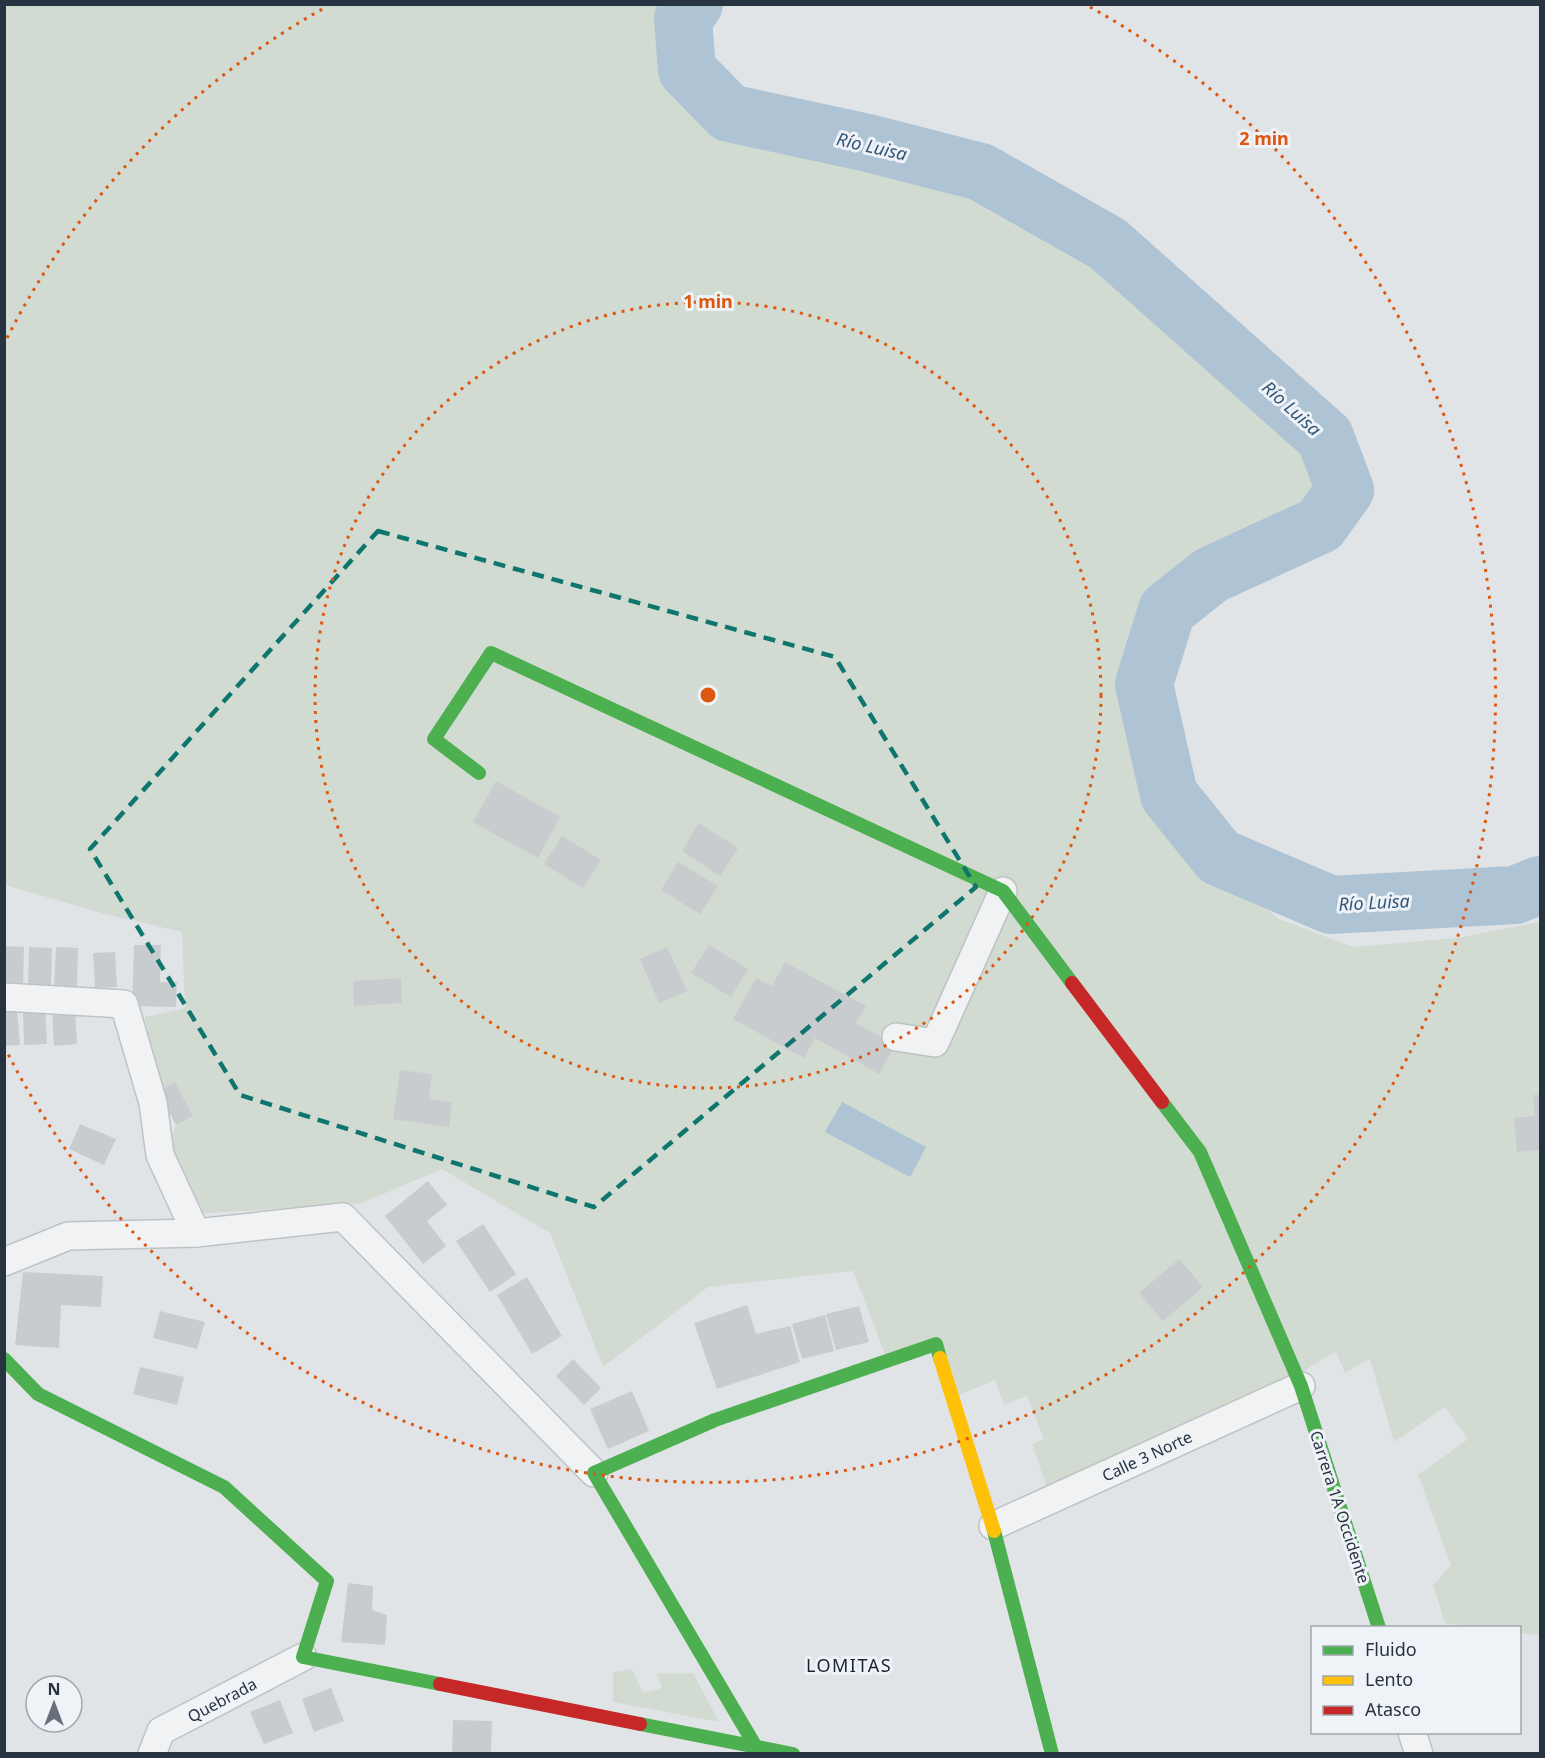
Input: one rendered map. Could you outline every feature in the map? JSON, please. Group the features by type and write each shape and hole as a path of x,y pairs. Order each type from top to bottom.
{"street":[{"path":"479,773 434,739 491,653 1003,891 935,1042 896,1036"},
{"name":"Carrera 1A Occidente","path":"1003,891 1200,1152 1301,1386 1377,1626"},
{"path":"4,997 124,1004 153,1103 160,1155 196,1233"},
{"path":"4,1262 68,1236 196,1233 343,1217 594,1473 756,1747"},
{"path":"594,1473 716,1420 936,1344 993,1526 1052,1754"},
{"path":"4,1359 38,1394 224,1487 327,1581 303,1657 793,1754"},
{"name":"Calle 3 Norte","path":"993,1526 1301,1386"},
{"name":"Quebrada","path":"152,1754 161,1731 303,1657"},
{"path":"1413,1734 1419,1754"}],"highlighted area":[{"path":"378,531 835,657 976,887 594,1207 240,1095 90,849"}],"shaded area":[{"path":"4,5 678,5 666,20 678,90 726,130 973,183 1004,203 1102,249 1169,311 1320,442 1333,487 1312,517 1205,571 1160,610 1133,684 1157,797 1214,867 1279,919 1353,947 1456,938 1540,922 1540,1635 1521,1633 1521,1626 1465,1626 1445,1623 1433,1585 1451,1565 1418,1475 1468,1439 1445,1407 1394,1442 1370,1359 1345,1373 1336,1352 1311,1366 1292,1382 1047,1488 1032,1444 1044,1439 1027,1396 1004,1405 995,1380 959,1395 940,1337 885,1354 853,1271 708,1287 603,1367 550,1233 442,1169 362,1203 196,1214 166,1153 176,1125 193,1116 175,1082 158,1091 145,1017 185,1008 182,932 105,914 5,885"},
{"path":"632,1669 643,1693 662,1688 657,1674 693,1673 719,1722 613,1702 613,1672"}],"water":[{"path":"842,1102 926,1147 910,1177 825,1132"}],"building":[{"path":"496,781 560,817 538,858 473,822"},
{"path":"699,823 738,848 720,876 682,851"},
{"path":"562,836 601,860 583,888 544,864"},
{"path":"678,862 718,886 700,914 661,890"},
{"path":"134,945 161,945 160,982 177,982 176,1007 132,1006"},
{"path":"709,945 748,969 731,997 691,973"},
{"path":"4,946 24,947 23,986 4,986"},
{"path":"29,947 52,948 51,987 28,986"},
{"path":"56,947 78,948 77,987 54,986"},
{"path":"667,947 687,991 659,1003 640,959"},
{"path":"115,952 117,987 95,988 93,953"},
{"path":"785,962 866,1006 856,1023 895,1045 879,1074 815,1038 804,1058 733,1019 756,978 772,986"},
{"path":"401,978 402,1003 354,1006 353,981"},
{"path":"45,1009 47,1044 24,1045 23,1010"},
{"path":"75,1009 77,1044 54,1046 52,1010"},
{"path":"17,1010 20,1045 4,1046 4,1011"},
{"path":"400,1070 432,1074 429,1099 452,1102 449,1127 393,1119"},
{"path":"175,1082 193,1116 176,1125 158,1091"},
{"path":"1533,1095 1540,1095 1540,1150 1517,1152 1514,1118 1535,1116"},
{"path":"80,1124 116,1139 104,1165 69,1149"},
{"path":"428,1181 447,1205 427,1221 446,1246 423,1264 385,1216"},
{"path":"483,1224 516,1274 490,1292 456,1241"},
{"path":"1179,1259 1203,1287 1163,1321 1139,1293"},
{"path":"23,1272 103,1276 101,1307 61,1305 59,1348 15,1345"},
{"path":"527,1277 562,1336 532,1354 497,1295"},
{"path":"747,1305 756,1334 790,1326 800,1362 717,1389 694,1323"},
{"path":"859,1306 869,1342 836,1350 826,1314"},
{"path":"160,1311 205,1322 197,1349 153,1338"},
{"path":"825,1315 834,1351 802,1359 792,1324"},
{"path":"573,1359 601,1388 584,1405 556,1376"},
{"path":"140,1367 184,1377 177,1405 133,1394"},
{"path":"632,1391 649,1431 608,1449 590,1409"},
{"path":"348,1583 373,1586 372,1610 387,1615 385,1645 341,1642"},
{"path":"331,1688 344,1721 314,1732 302,1699"},
{"path":"280,1700 293,1733 264,1744 250,1712"},
{"path":"453,1720 492,1721 491,1754 452,1754"}],"waterway":[{"name":"Río Luisa","path":"694,4 683,19 687,70 729,113 868,143 981,172 1108,244 1325,437 1345,490 1320,525 1211,575 1167,610 1144,684 1169,795 1219,857 1331,905 1515,895 1540,885"}],"traffic: fast":[{"path":"479,773 434,739 491,653 1003,891 1072,983"},
{"path":"1162,1102 1200,1152 1301,1386 1378,1626"},
{"path":"756,1747 594,1473 715,1420 936,1344 940,1358"},
{"path":"4,1359 38,1394 224,1487 327,1581 303,1657 440,1684"},
{"path":"994,1531 1052,1754"},
{"path":"640,1724 793,1754"}],"traffic: slow":[{"path":"940,1358 994,1531"}],"traffic: jam":[{"path":"1072,983 1162,1102"},
{"path":"440,1684 640,1724"}],"district":[{"name":"LOMITAS","path":"849,1665"}]}
